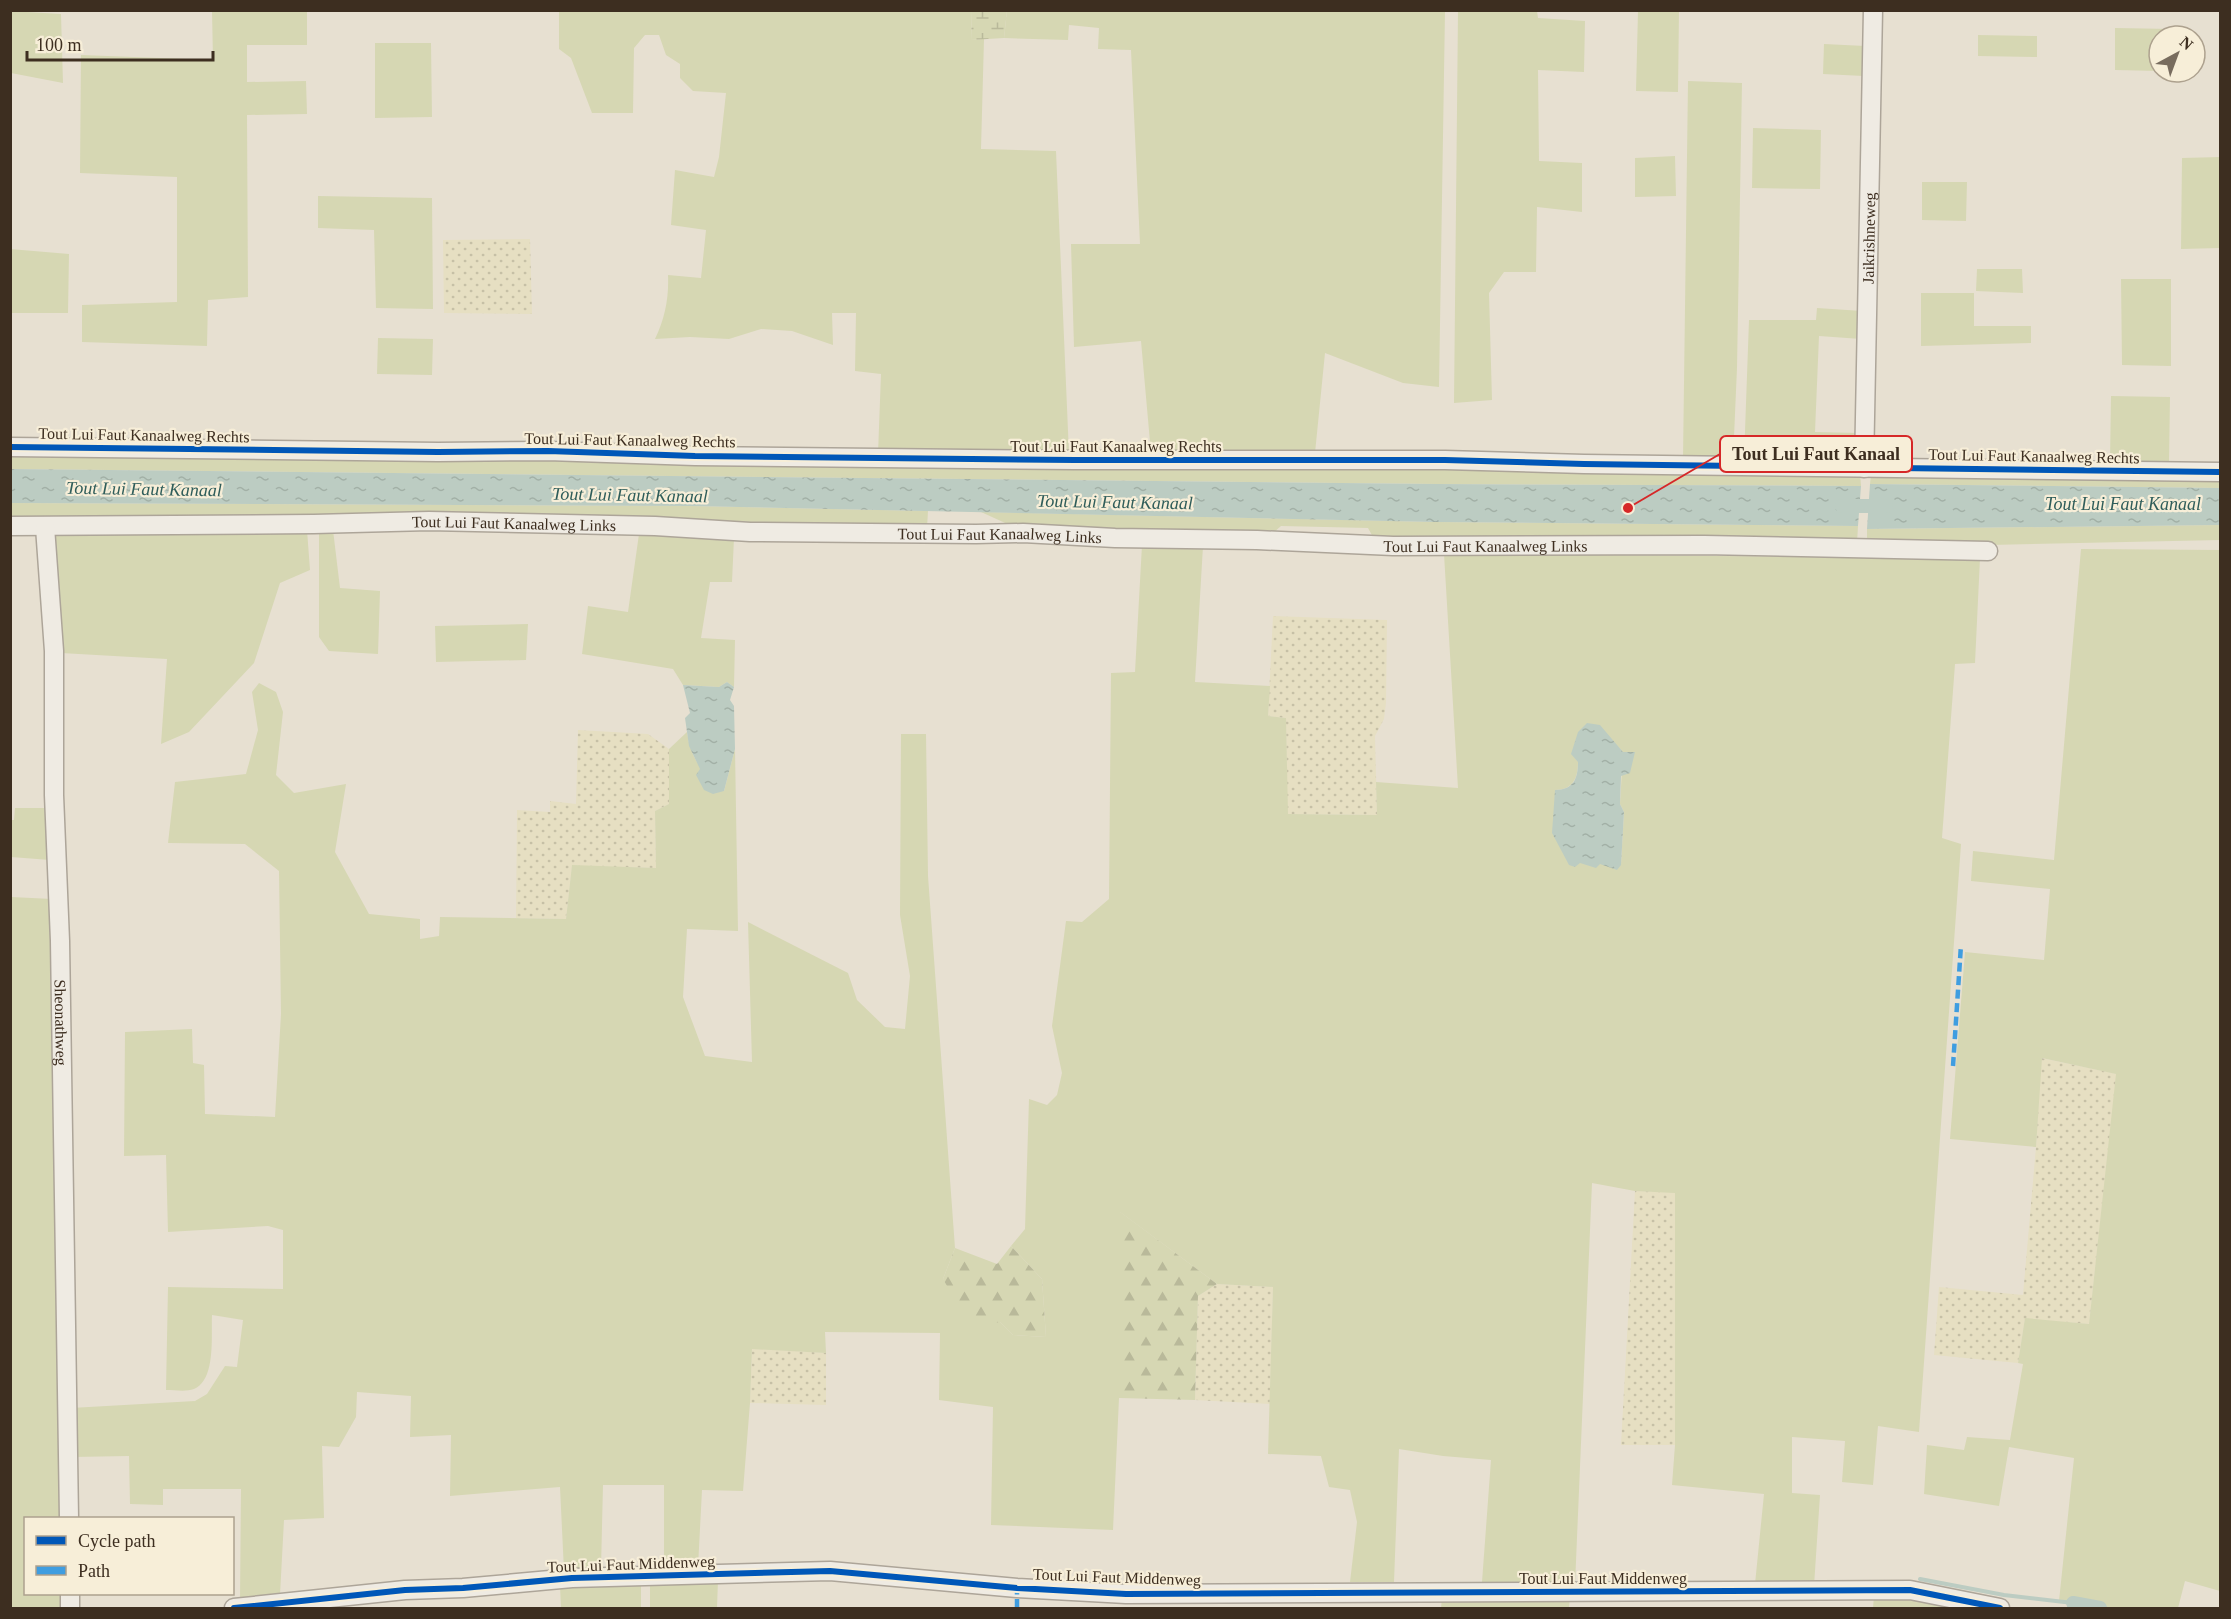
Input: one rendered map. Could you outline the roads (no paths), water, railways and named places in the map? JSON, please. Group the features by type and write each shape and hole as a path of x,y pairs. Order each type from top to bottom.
{"street":[{"name":"Jaikrishneweg","path":"1864,468 1873,10"},
{"name":"Tout Lui Faut Kanaalweg Rechts","path":"10,447 548,451 695,456 1075,460 1445,460 2220,472"},
{"name":"Tout Lui Faut Kanaalweg Links","path":"10,526 429,521 655,526 750,532 1023,533 1393,546 1704,545 1988,551"},
{"name":"Sheonathweg","path":"45,527 54,651 54,795 60,941 69,1517"},
{"name":"Tout Lui Faut Middenweg","path":"234,1608 405,1590 572,1578 830,1571 1017,1588 1126,1594 1869,1600 1910,1590 2000,1608"}],"water":[{"path":"11,469 1437,484 1861,486 1858,526 1435,522 690,506 11,503"},
{"path":"1870,484 2220,488 2220,525 1867,529"},
{"path":"727,682 734,687 730,700 734,706 735,749 724,791 713,794 704,790 696,775 700,769 689,746 685,718 690,713 683,685 719,687"},
{"path":"1587,723 1600,725 1623,752 1635,752 1630,773 1621,776 1620,804 1624,812 1621,865 1617,870 1600,864 1596,868 1580,863 1575,867 1569,865 1552,833 1555,790 1570,786 1577,774 1578,762 1571,754 1578,732"}],"waterway":[{"name":"Tout Lui Faut Kanaal","path":"1842,506 1886,506"},
{"path":"1920,1579 2004,1595 2073,1603"},
{"path":"2073,1603 2100,1608"}],"place":[{"name":"Tout Lui Faut Kanaal","path":"1628,508"}]}
